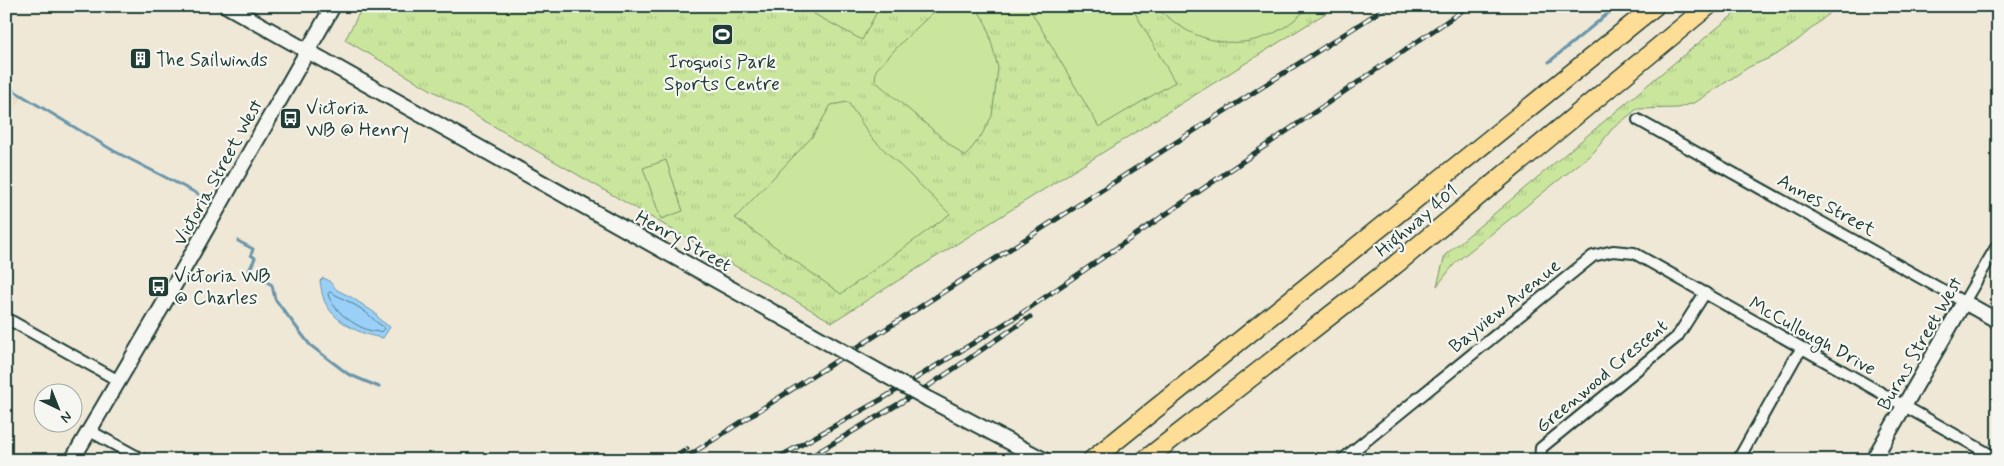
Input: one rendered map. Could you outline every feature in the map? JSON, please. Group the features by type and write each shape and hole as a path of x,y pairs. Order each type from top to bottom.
{"highway":[{"name":"Highway 401","path":"1092,460 1654,6"},
{"name":"Highway 401","path":"1145,460 1395,265 1708,6"},
{"path":"1163,460 1395,265"}],"main road":[{"name":"Henry Street","path":"227,6 928,400 1044,460"},
{"name":"Victoria Street West","path":"72,460 119,382 333,6"},
{"name":"Annes Street","path":"1964,302 1998,321"},
{"name":"Burns Street West","path":"1873,460 1964,302"}],"street":[{"name":"Annes Street","path":"1638,120 1964,302"},
{"name":"Burns Street West","path":"1964,302 1998,244"},
{"name":"Bayview Avenue","path":"1342,460 1593,256 1613,251 1634,253 1705,293"},
{"name":"McCullough Drive","path":"1705,293 1998,459"},
{"name":"Greenwood Crescent","path":"1540,460 1541,448 1677,336 1705,293"},
{"path":"6,318 119,382"},
{"path":"1738,460 1802,349"},
{"path":"90,430 143,460"}],"shaded area":[{"path":"6,90 21,99 6,124"}],"green space":[{"path":"363,6 1337,6 832,322 345,40"},
{"path":"819,6 880,6 862,40 814,14"},
{"path":"940,6 976,6 987,26 998,68 992,116 981,136 965,157 875,81 876,70"},
{"path":"1028,6 1131,6 1175,82 1099,127"},
{"path":"1165,6 1309,6 1283,28 1268,36 1252,41 1236,42 1203,37 1186,30 1161,12"},
{"path":"1744,6 1838,6 1798,40 1776,55 1749,67 1696,102 1678,108 1637,109 1612,129 1594,152 1456,262 1437,286 1445,255"},
{"path":"848,102 871,137 950,214 841,294 735,218 812,137 831,105"},
{"path":"666,160 683,211 661,219 643,168"}],"water":[{"path":"323,278 328,280 337,290 375,313 380,320 390,327 383,338 357,330 334,315 323,298 320,281"}],"waterway":[{"path":"1549,62 1617,6"},
{"path":"6,86 114,151 198,194"},
{"path":"238,241 253,249 251,255 255,258 249,271 272,285 275,299 310,345 348,374 379,387"}],"railway":[{"path":"682,460 1388,6"},
{"path":"774,460 882,399 1019,315 1469,6"},
{"path":"805,460 930,385 1030,317"},
{"path":"671,460 687,449"}],"place":[{"name":"Iroquois Park Sports Centre","path":"722,35"},
{"name":"The Sailwinds","path":"140,59"},
{"name":"Victoria WB @ Henry","path":"290,118"},
{"name":"Victoria WB @ Charles","path":"158,286"}]}
